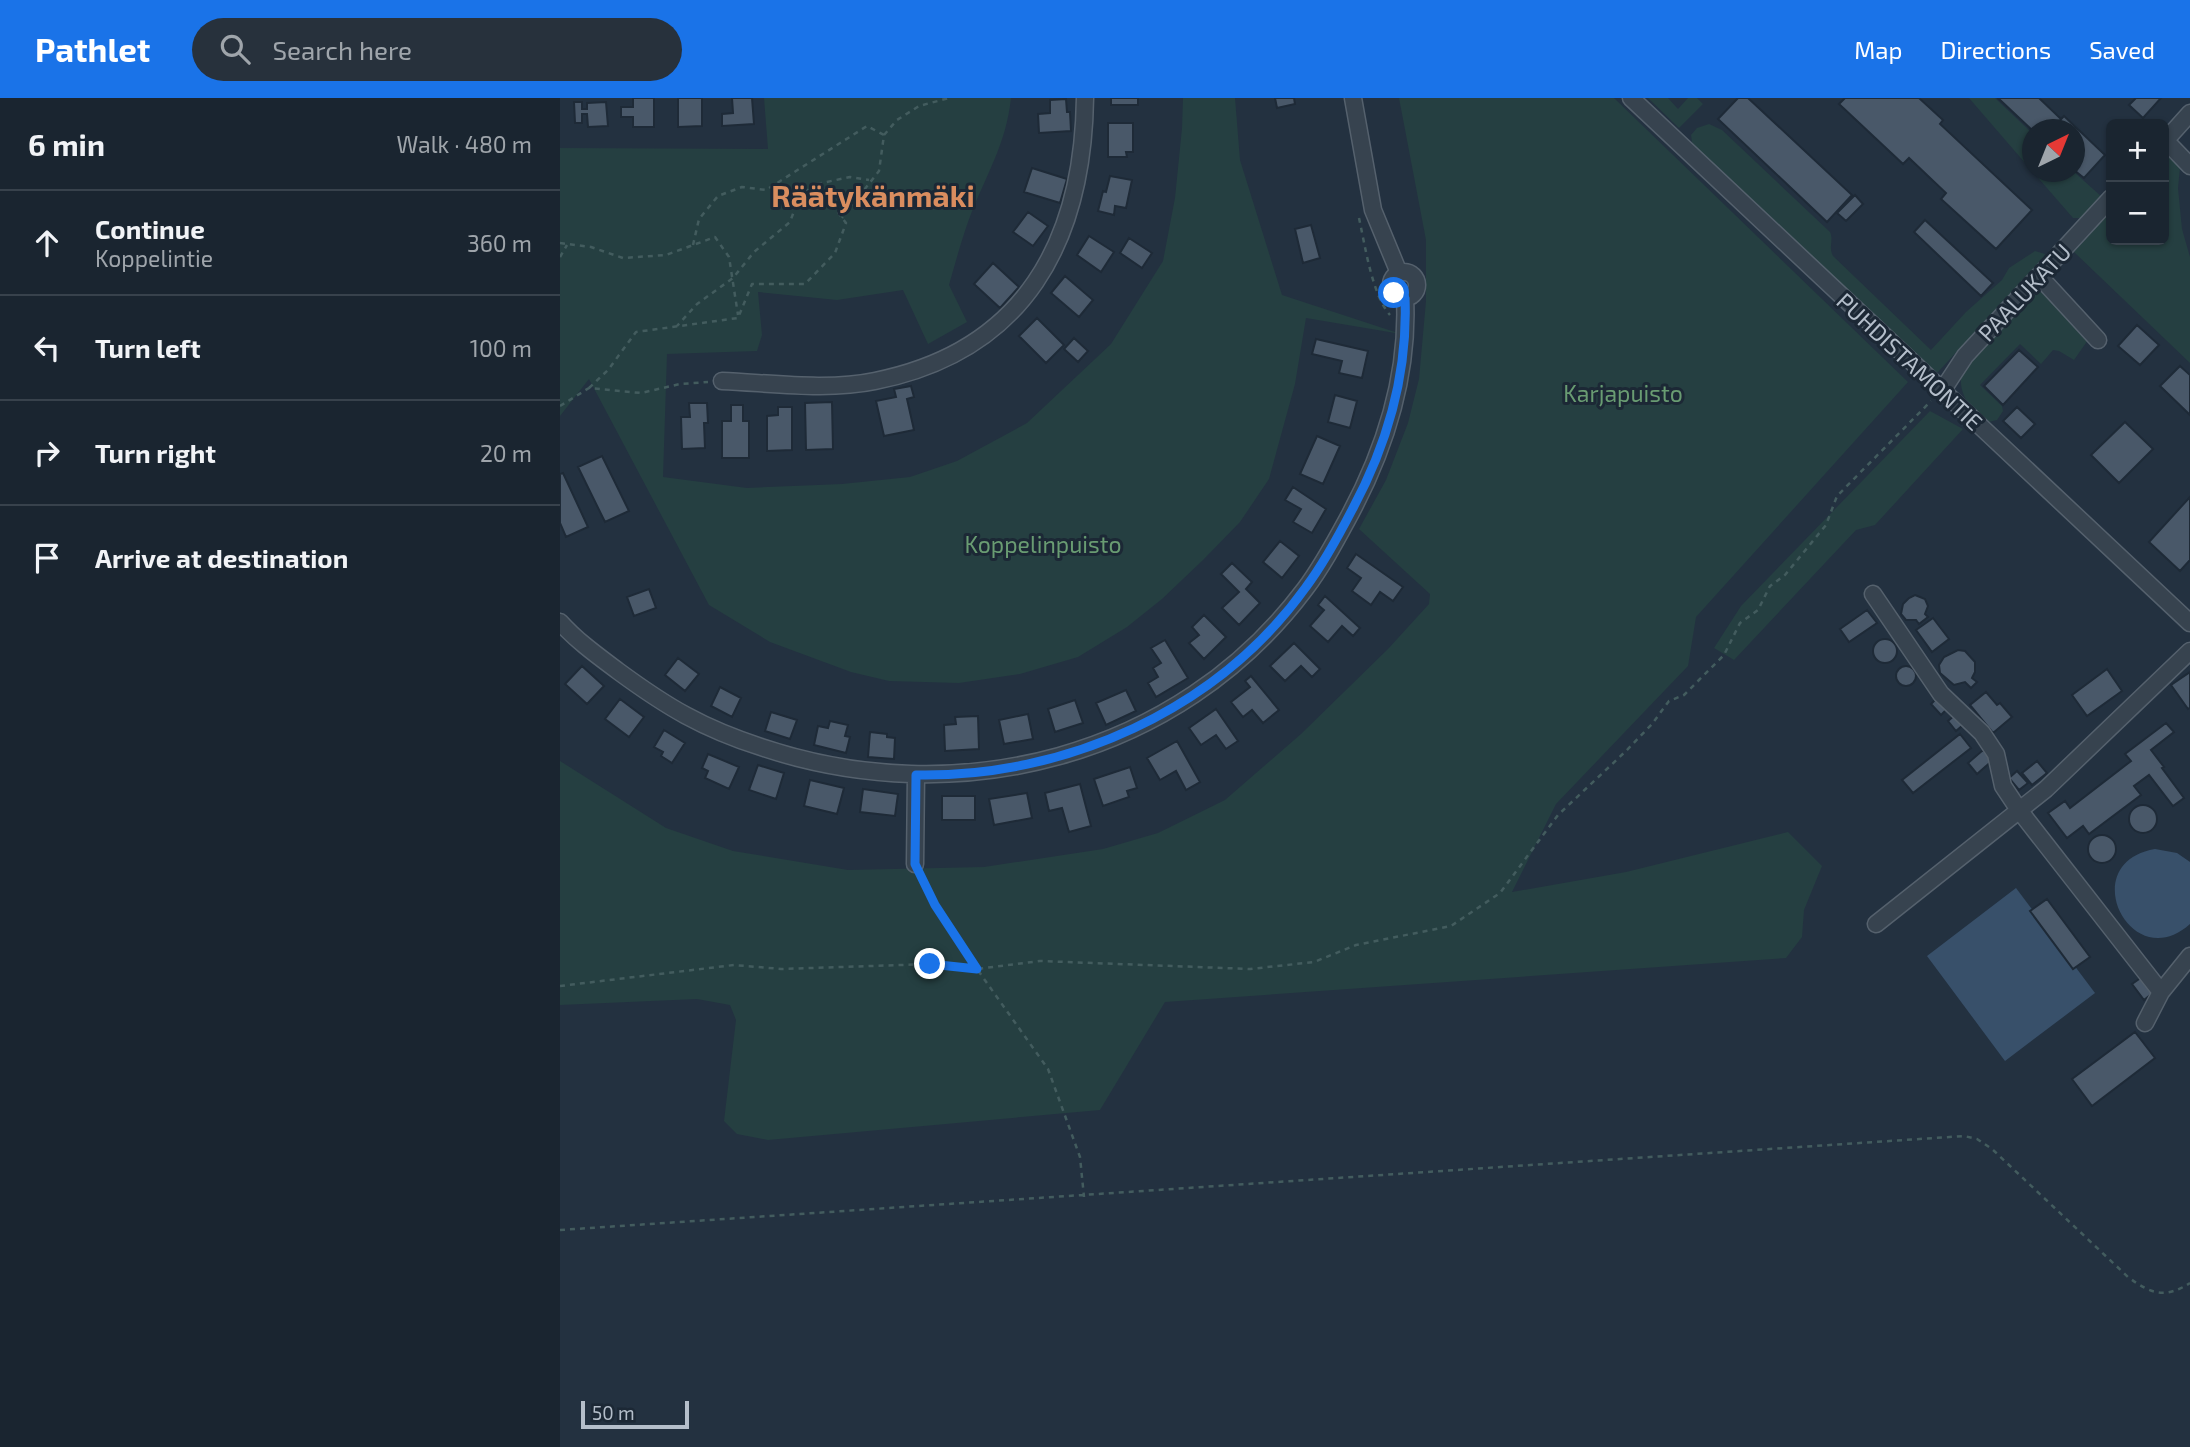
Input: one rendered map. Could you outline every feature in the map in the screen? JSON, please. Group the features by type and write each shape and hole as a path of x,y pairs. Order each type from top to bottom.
{"street":[{"path":"722,381 842,385 874,382 937,362 968,346 993,328 1011,312 1043,272 1064,231 1081,158 1086,98"},
{"path":"560,622 595,654 683,716 718,733 813,763 857,770 916,775 970,774 1008,768 1092,747 1177,706 1258,642 1306,588 1331,550 1365,486 1393,409 1403,354 1405,298 1397,296 1391,286 1393,278 1399,273 1373,210 1353,98"},
{"name":"PUHDISTAMONTIE","path":"1631,98 2190,623"},
{"path":"2169,136 2190,114"},
{"path":"2169,146 2190,166"},
{"name":"PAALUKATU","path":"1942,391 1965,356 2106,203"},
{"path":"2039,276 2098,340"},
{"path":"1873,594 1941,694 1982,733 1996,754 2003,786 2019,810 2161,992"},
{"path":"1876,924 2046,789 2190,651"},
{"path":"915,864 916,775"},
{"path":"2145,1023 2161,992 2190,956"}],"path":[{"path":"842,218 879,171 884,135 897,120 919,106 949,98"},
{"path":"693,245 699,219 718,196 742,187 766,190 867,126 884,135"},
{"path":"677,326 697,304 733,278 754,252 790,222 800,195 817,184 850,177 870,181"},
{"path":"738,318 752,284 806,284 835,253 846,223 817,184"},
{"path":"560,243 591,247 623,258 666,255 715,237 729,257 738,318"},
{"path":"560,257 567,244"},
{"path":"560,406 589,388 608,370 636,332 738,318"},
{"path":"589,388 641,393 680,384 722,381"},
{"path":"560,986 734,965 781,969 930,964 977,969 1040,961 1250,969 1314,962 1356,944 1451,926 1500,893 1558,815 1626,751 1652,724 1669,701 1684,695 1724,655 1740,624 1758,610 1770,586 1785,575 1826,525 1838,496 1942,391"},
{"path":"915,864 935,905 1048,1069 1080,1157 1084,1196"},
{"path":"560,1230 1964,1136 1977,1139 1992,1149 2128,1277 2142,1287 2165,1294 2178,1291 2190,1283"}],"green space":[{"name":"Koppelinpuisto","path":"764,98 1011,98 999,147 968,222 949,285 967,322 928,344 903,290 837,300 758,292 762,335 757,351 667,354 663,477 747,488 842,484 910,477 957,461 1027,423 1111,344 1163,261 1175,198 1183,98 1235,98 1240,160 1282,295 1401,334 1306,318 1295,384 1269,479 1240,522 1162,599 1127,627 1078,657 1020,674 959,683 889,681 851,672 770,642 709,605 589,379 560,416 560,148 768,149"},
{"name":"Karjapuisto","path":"1399,98 1614,98 1908,382 1696,617 1688,666 1556,804 1512,892 1626,872 1788,832 1822,866 1804,910 1802,937 1786,958 1165,1002 1100,1110 768,1140 737,1134 724,1121 736,1020 730,1005 697,999 560,1005 560,761 666,828 733,851 848,870 984,867 1103,849 1158,833 1225,800 1301,734 1388,649 1429,604 1430,594 1359,529 1386,480 1408,423 1419,379 1426,301 1426,240"},
{"path":"1648,98 1668,98 1678,109 1688,98 1697,98 1703,104 1679,128"},
{"path":"1969,98 1995,98 2022,124 2022,159"},
{"path":"1709,124 1722,130 1830,232 1833,256 1931,350 1966,312 2002,280 2009,268 2035,251 2045,254 2044,257 1938,372 1935,372 1890,333 1701,154 1692,142 1691,135 1697,128"},
{"path":"2170,153 2180,167 2178,188 2182,229 2190,257 2190,363 2074,252 2106,217 2106,245 2169,245"},
{"path":"2042,182 2085,182 2102,197 2081,218 2073,218"},
{"path":"2036,291 2044,293 2088,340 2074,360 2053,350 2041,364 2020,344 1980,385 2002,406 2003,411 1997,420 1988,422 1970,406 1962,391 1961,375 1964,367"},
{"path":"1930,411 1963,429 1875,525 1856,530 1734,660 1714,648 1741,606"}],"water":[{"path":"2155,849 2177,853 2190,862 2190,924 2168,937 2148,937 2132,927 2120,912 2115,893 2118,874 2131,858"},
{"path":"2016,888 2095,993 2005,1061 1927,956"}],"building":[{"path":"633,98 654,98 654,127 633,127 633,117 621,117 621,107 633,107"},
{"path":"678,98 702,98 702,126 678,127"},
{"path":"732,98 752,98 754,124 722,126 722,114 733,113"},
{"path":"1111,98 1138,98 1138,105 1111,105"},
{"path":"1275,98 1294,98 1295,104 1277,108"},
{"path":"1738,98 1748,98 1852,195 1827,222 1718,119"},
{"path":"1845,98 1919,98 1943,120 1940,124 2032,210 1996,249 1941,199 1946,193 1909,158 1903,164 1839,104"},
{"path":"1998,98 2039,98 2061,119 2022,119"},
{"path":"2136,98 2161,98 2143,118 2129,105"},
{"path":"1066,99 1071,131 1039,133 1038,114 1050,113 1050,100"},
{"path":"574,102 582,102 582,109 587,109 587,103 606,102 608,126 588,127 587,114 582,114 582,123 575,123"},
{"path":"1108,123 1133,123 1133,152 1126,152 1127,157 1108,157"},
{"path":"2085,136 2105,155 2085,177"},
{"path":"1032,168 1067,179 1060,203 1024,192"},
{"path":"1110,176 1132,180 1126,208 1115,206 1114,215 1098,211"},
{"path":"1855,195 1863,204 1846,221 1837,213"},
{"path":"1028,212 1048,226 1033,246 1013,232"},
{"path":"1925,220 1993,283 1981,296 1914,232"},
{"path":"1311,225 1320,258 1303,263 1295,229"},
{"path":"1089,236 1114,252 1101,272 1077,255"},
{"path":"1129,238 1152,253 1142,268 1120,253"},
{"path":"993,263 1019,287 1000,308 974,284"},
{"path":"1065,276 1093,300 1079,317 1051,293"},
{"path":"1037,318 1064,345 1046,363 1019,336"},
{"path":"2137,325 2159,345 2140,365 2118,346"},
{"path":"1074,338 1088,351 1078,362 1064,349"},
{"path":"1316,339 1368,351 1362,378 1339,373 1342,361 1312,354"},
{"path":"2019,350 2038,367 2003,405 1984,386"},
{"path":"2180,366 2190,375 2190,415 2160,386"},
{"path":"911,386 914,397 907,399 914,430 884,436 876,401 896,397 894,389"},
{"path":"1335,395 1357,401 1350,428 1328,422"},
{"path":"832,402 833,449 806,450 805,403"},
{"path":"689,403 707,403 708,423 704,423 705,448 682,449 681,417 690,417"},
{"path":"731,405 743,405 743,421 749,421 749,458 722,458 722,421 731,421"},
{"path":"778,407 792,407 792,450 767,451 767,416 778,415"},
{"path":"2017,407 2035,424 2021,438 2003,421"},
{"path":"2125,422 2153,449 2119,483 2091,455"},
{"path":"1317,436 1340,446 1323,484 1300,474"},
{"path":"602,456 629,511 605,522 578,467"},
{"path":"563,473 588,527 566,537 560,523 560,474"},
{"path":"1293,487 1326,509 1312,533 1293,522 1301,509 1285,500"},
{"path":"2190,497 2190,560 2180,571 2149,542"},
{"path":"1280,541 1299,556 1282,578 1263,562"},
{"path":"1356,554 1403,587 1393,601 1380,592 1371,605 1352,591 1361,578 1347,568"},
{"path":"1232,563 1252,582 1246,589 1260,603 1239,625 1222,608 1239,592 1221,574"},
{"path":"649,589 656,608 634,616 627,597"},
{"path":"1915,595 1925,599 1928,606 1925,614 1928,617 1919,624 1916,620 1906,620 1901,614 1903,604"},
{"path":"1325,596 1360,628 1353,636 1342,626 1328,642 1310,626 1324,610 1318,605"},
{"path":"1867,610 1877,623 1849,642 1840,629"},
{"path":"1204,615 1226,637 1204,659 1189,643 1199,635 1192,627"},
{"path":"1933,618 1949,639 1932,652 1916,630"},
{"path":"1885,639 1894,642 1897,651 1894,660 1885,663 1876,660 1873,651 1876,642"},
{"path":"1165,640 1188,678 1156,697 1148,683 1158,677 1153,668 1161,663 1151,648"},
{"path":"1294,643 1320,669 1312,677 1301,666 1285,681 1270,666"},
{"path":"1958,650 1965,651 1975,662 1972,678 1977,682 1971,688 1965,682 1954,685 1940,673 1939,665 1944,657"},
{"path":"678,658 699,674 685,691 665,675"},
{"path":"582,666 604,686 587,704 565,684"},
{"path":"1906,666 1913,669 1916,676 1913,683 1906,686 1899,683 1896,676 1899,669"},
{"path":"2107,669 2122,691 2087,716 2072,695"},
{"path":"2190,672 2190,708 2188,709 2171,685"},
{"path":"1251,676 1279,710 1263,723 1252,710 1243,717 1231,702 1250,687 1245,681"},
{"path":"720,687 741,698 732,717 711,706"},
{"path":"1126,690 1136,711 1106,725 1096,703"},
{"path":"1986,692 2012,717 1993,733 1970,705"},
{"path":"620,699 644,717 629,737 605,719"},
{"path":"1936,699 1946,710 1941,715 1931,704"},
{"path":"1075,700 1083,723 1055,732 1048,709"},
{"path":"1216,709 1238,741 1226,749 1216,735 1201,745 1189,728"},
{"path":"771,712 797,720 790,739 765,731"},
{"path":"1028,714 1033,739 1004,744 999,720"},
{"path":"1955,715 1963,725 1956,731 1948,721"},
{"path":"978,716 979,749 945,751 944,725 956,724 955,717"},
{"path":"830,721 848,725 845,736 850,737 846,753 814,745 818,726 828,728"},
{"path":"2166,723 2174,732 2151,750 2184,798 2173,806 2149,775 2134,786 2141,795 2089,834 2083,826 2067,838 2048,813 2065,801 2070,808 2131,761 2125,754"},
{"path":"664,730 685,743 672,763 661,756 663,752 654,747"},
{"path":"870,732 895,738 894,759 868,757"},
{"path":"1960,734 1971,748 1913,793 1902,780"},
{"path":"1177,741 1200,782 1186,790 1176,771 1160,780 1147,758"},
{"path":"1983,750 1993,760 1977,774 1968,763"},
{"path":"708,754 739,767 729,789 705,778 708,771 702,768"},
{"path":"2037,761 2047,773 2032,785 2022,773"},
{"path":"758,765 784,773 776,799 749,790"},
{"path":"1130,767 1137,788 1127,791 1129,797 1103,806 1094,779"},
{"path":"2017,771 2028,783 2019,790 2009,778"},
{"path":"810,780 844,788 837,814 804,806"},
{"path":"1080,784 1091,826 1069,832 1062,808 1049,811 1045,793"},
{"path":"863,789 898,794 895,816 860,812"},
{"path":"1027,793 1032,818 994,825 989,799"},
{"path":"942,796 975,796 975,820 942,820"},
{"path":"2143,805 2153,809 2157,819 2153,829 2143,833 2133,829 2129,819 2133,809"},
{"path":"2102,835 2112,839 2116,849 2112,859 2102,863 2092,859 2088,849 2092,839"},
{"path":"2047,899 2090,957 2073,969 2030,911"},
{"path":"2142,977 2154,992 2144,1000 2132,984"},
{"path":"2135,1032 2155,1058 2092,1106 2072,1079"}],"district":[{"name":"Räätykänmäki","path":"873,195"}],"route":[{"path":"930,964 977,969 935,905 915,864 916,775 970,774 1008,768 1092,747 1177,706 1258,642 1306,588 1331,550 1365,486 1385,436 1399,379 1406,324 1405,298 1394,293"}]}
